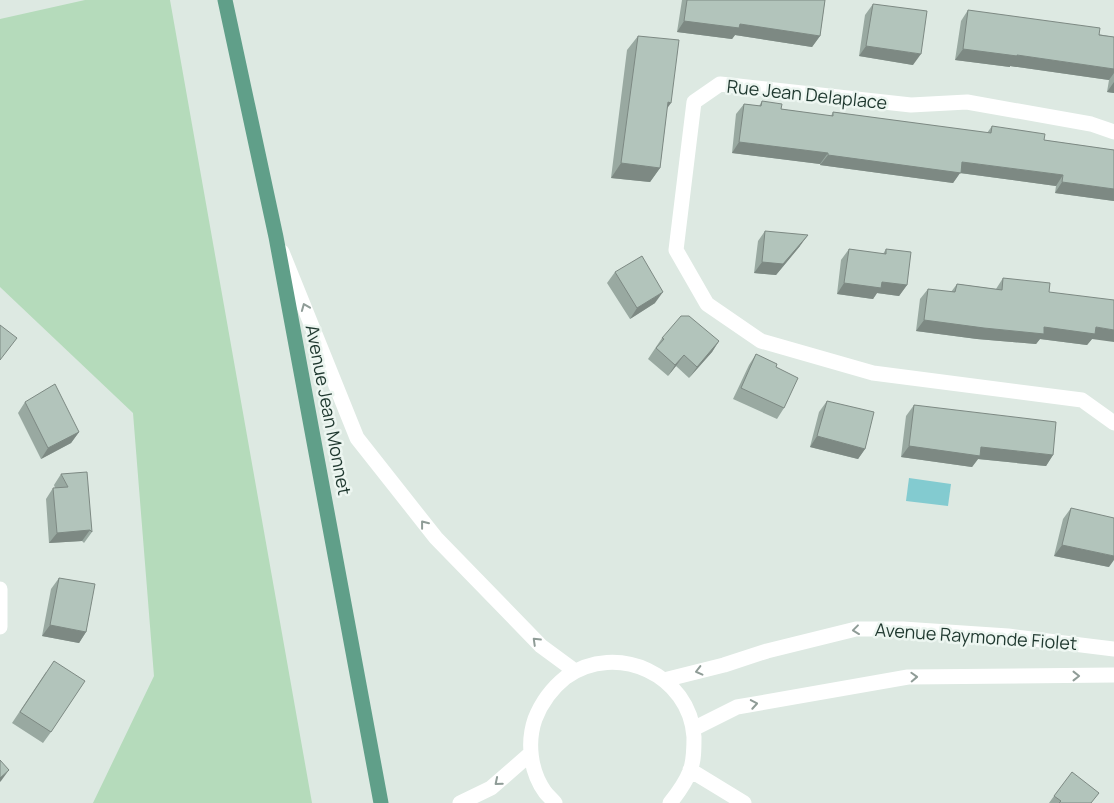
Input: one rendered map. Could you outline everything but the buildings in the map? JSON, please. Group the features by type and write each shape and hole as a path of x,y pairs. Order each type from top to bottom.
{"main road":[{"name":"Avenue Jean Monnet","path":"224,0 276,237 381,802"}],"street":[{"name":"Rue Jean Delaplace","path":"1114,132 1091,124 967,102 911,105 720,84 694,102 676,250 708,304 761,341 873,373 1082,400 1114,423"},
{"path":"276,237 357,438 436,538 541,646 575,671"},
{"path":"0,589 0,627"},
{"name":"Avenue Raymonde Fiolet","path":"664,680 724,665 767,651 856,629 903,629 1008,636 1114,649"},
{"path":"555,803 544,791 535,773 530,754 532,729 540,706 555,686 575,671 597,663 621,662 644,668 664,680 678,694 688,711 693,729 694,750 690,770 682,789 670,803"},
{"name":"Avenue Raymonde Fiolet","path":"693,729 737,707 908,677 1114,676"},
{"path":"460,803 491,788 530,754"},
{"path":"690,770 744,803"}],"green space":[{"path":"85,0 170,0 312,803 93,803 154,676 133,413 0,287 0,19"}],"water":[{"path":"909,478 951,484 948,506 906,501"}]}
